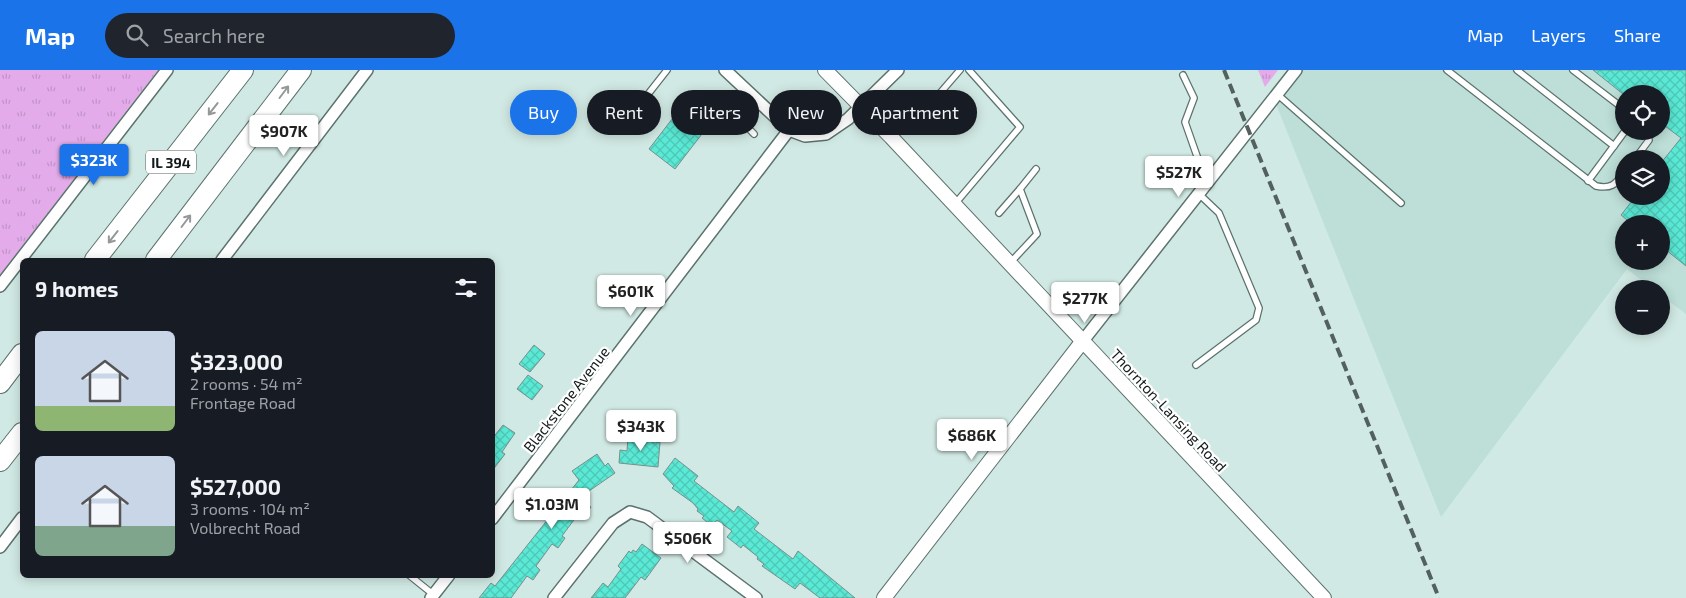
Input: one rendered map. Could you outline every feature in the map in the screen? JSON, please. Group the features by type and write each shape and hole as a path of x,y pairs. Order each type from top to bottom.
{"highway":[{"name":"IL 394","path":"97,258 243,70"},
{"name":"IL 394","path":"158,258 301,70"},
{"path":"0,383 20,357"},
{"path":"0,461 20,436"}],"street":[{"path":"22,258 167,70"},
{"path":"224,258 367,70"},
{"path":"726,70 747,90"},
{"name":"Thornton-Lansing Road","path":"824,70 852,97"},
{"path":"877,90 898,70"},
{"path":"884,598 1296,70"},
{"path":"759,102 769,111"},
{"path":"842,123 852,115"},
{"name":"Blackstone Avenue","path":"495,515 785,135"},
{"path":"802,135 816,135"},
{"name":"Thornton-Lansing Road","path":"889,135 1324,598"},
{"path":"0,286 20,260"},
{"path":"554,598 613,524 630,512 647,516 756,598"},
{"path":"0,547 20,521"},
{"path":"433,596 447,578"}],"lane":[{"path":"651,90 667,70"},
{"path":"943,90 960,70"},
{"path":"954,204 1020,127 969,70"},
{"path":"1447,70 1588,181 1596,186 1609,188 1615,185"},
{"path":"1517,70 1614,146"},
{"path":"1573,70 1615,102"},
{"path":"1183,75 1194,98 1185,122 1198,159 1212,177"},
{"path":"1277,94 1401,202"},
{"path":"1588,181 1618,140"},
{"path":"999,213 1036,169"},
{"path":"1010,263 1037,234 1020,188"},
{"path":"1196,364 1256,320 1259,308 1219,213 1199,194"},
{"path":"412,578 433,596"}],"shaded area":[{"path":"1296,70 1686,70 1686,314 1670,302 1670,280 1641,280 1628,270 1670,270 1670,215 1615,215 1615,270 1626,270 1619,280 1615,280 1615,285 1441,517 1274,99"}],"green space":[{"path":"0,70 158,70 0,275"},
{"path":"1258,70 1278,70 1265,87"}],"building":[{"path":"1593,70 1686,70 1686,266 1670,253 1670,215 1621,215 1629,205 1670,205 1670,152 1681,138 1670,130 1670,85 1615,85 1615,88"},
{"path":"671,120 671,135 701,135 675,169 649,149"},
{"path":"534,345 545,354 530,372 519,364"},
{"path":"528,375 543,386 532,400 517,389"},
{"path":"503,425 515,433 502,452 505,454 495,467 495,435"},
{"path":"628,436 652,437 651,442 660,442 658,467 619,463 620,450 627,451"},
{"path":"597,454 605,466 608,463 615,473 579,498 591,507 584,517 579,513 562,536 565,538 558,548 552,544 536,566 540,570 533,580 527,576 511,598 479,598 491,583 495,586 579,480 572,471"},
{"path":"675,458 698,476 694,481 734,512 738,506 759,523 754,529 793,559 798,551 855,598 820,598 800,583 795,589 762,566 764,564 757,559 758,557 743,545 741,548 727,537 732,531 717,520 712,526 702,518 704,516 697,511 698,509 693,503 672,488 674,486 663,474"},
{"path":"642,544 661,558 645,580 641,577 625,598 591,598 603,583 608,587 621,569 618,566 629,551 631,553 633,550 636,552"}],"railway":[{"path":"1224,70 1439,598"}]}
